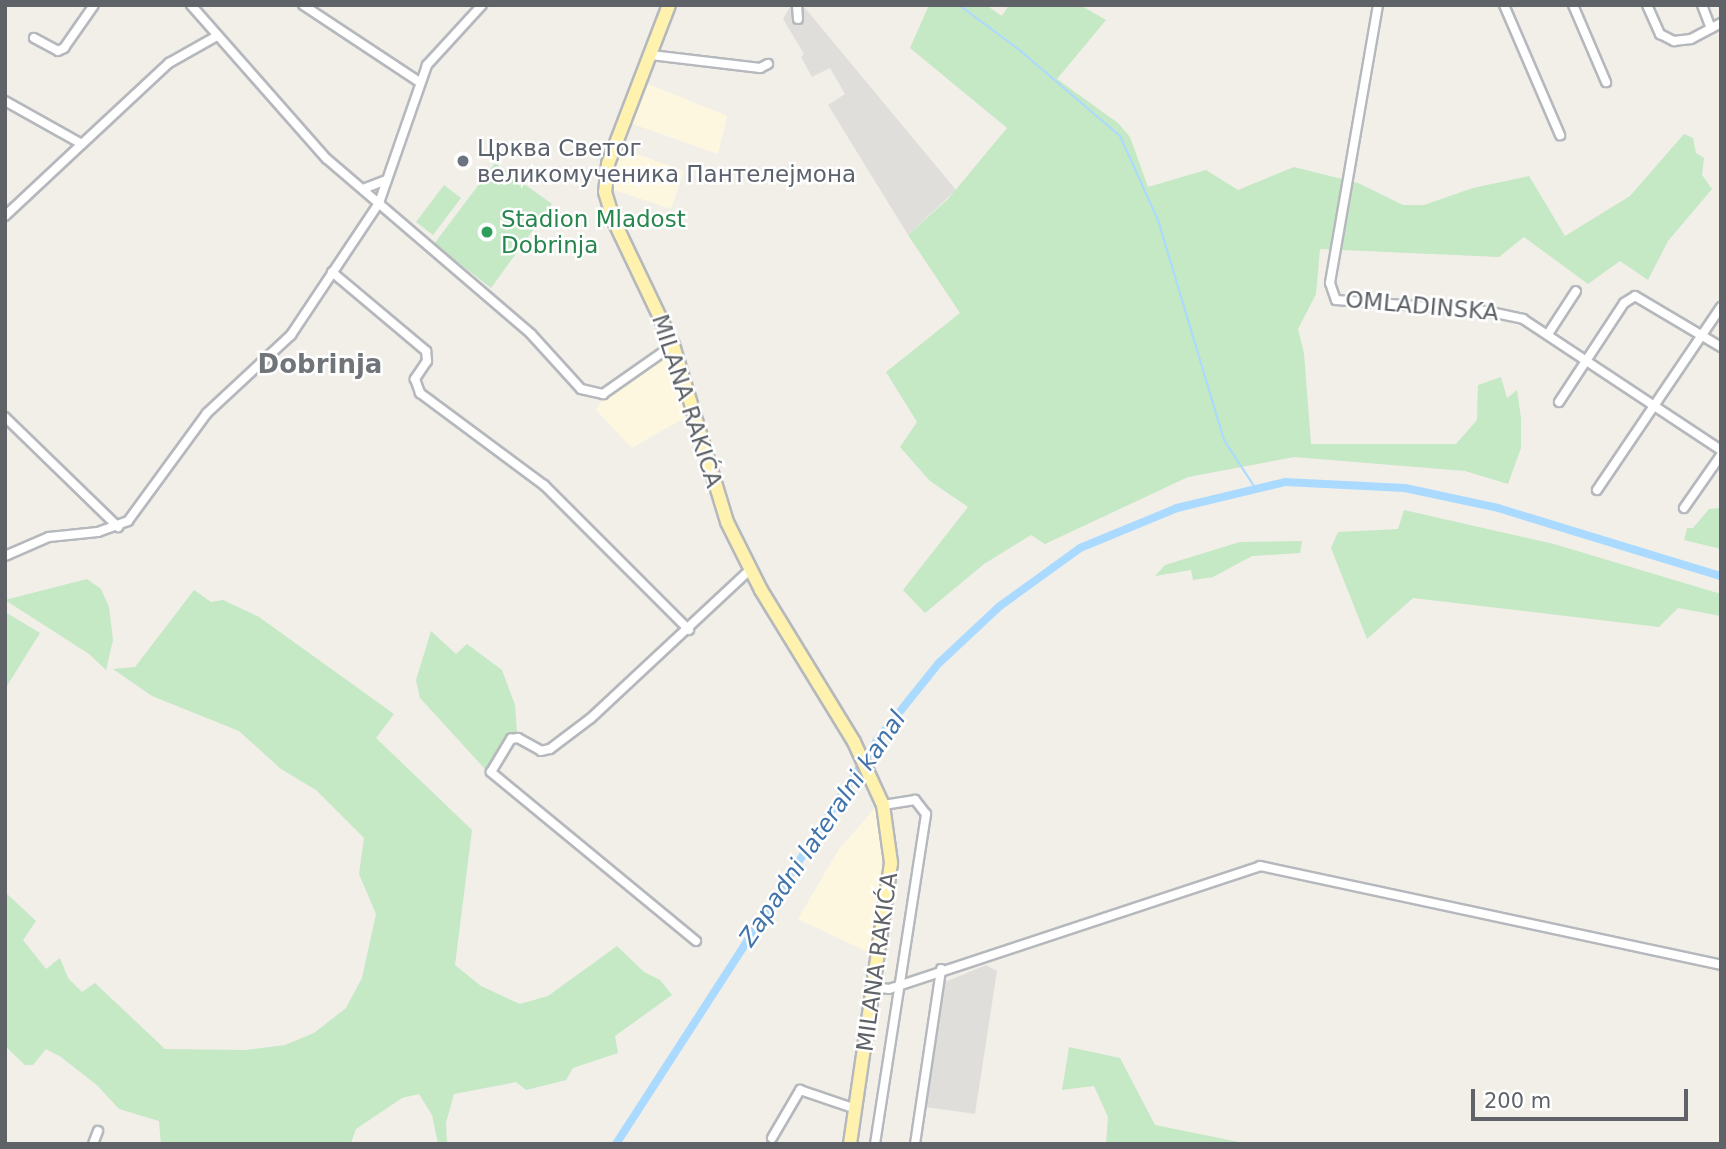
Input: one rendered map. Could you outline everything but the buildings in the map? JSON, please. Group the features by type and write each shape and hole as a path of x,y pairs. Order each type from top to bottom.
{"main road":[{"name":"MILANA RAKIĆA","path":"669,5 608,164 605,192 612,219 673,345 719,499 751,569 854,742 883,804 891,863 850,1144"}],"street":[{"path":"34,38 58,51 64,48 94,5"},
{"path":"191,5 327,159 531,334 581,389 603,394 673,345"},
{"path":"303,5 418,81"},
{"path":"5,556 49,537 118,527 142,506 207,412 291,335 379,203 418,81 438,52 482,5"},
{"path":"797,5 798,19"},
{"name":"OMLADINSKA","path":"1378,5 1332,272 1332,295 1342,304 1513,315 1548,334 1721,452 1684,508"},
{"path":"1504,5 1560,135"},
{"path":"1573,5 1606,82"},
{"path":"1647,5 1663,38 1691,39 1721,23"},
{"path":"1702,5 1712,28"},
{"path":"5,216 169,63 216,36"},
{"path":"651,55 760,68 768,64"},
{"path":"5,101 82,144"},
{"path":"363,189 389,178"},
{"path":"332,272 426,351 427,361 415,379 419,393 544,485 689,630"},
{"path":"1548,334 1576,291"},
{"path":"1559,402 1624,303 1638,296 1721,347"},
{"path":"1597,490 1721,307"},
{"path":"5,417 118,527"},
{"path":"696,941 491,772 511,739 518,738 541,751 550,750 689,630 751,569"},
{"path":"875,1144 926,814 915,800 883,804"},
{"path":"875,987 889,989 941,969 1260,866 1721,965"},
{"path":"915,1144 941,969"},
{"path":"772,1138 800,1090 856,1109"},
{"path":"93,1144 98,1131"}],"shaded area":[{"path":"791,5 805,8 956,190 908,235 828,105 845,94 830,68 812,77 801,57 804,54 783,19"},
{"path":"646,83 727,116 718,154 630,123"},
{"path":"620,148 684,171 671,209 611,189"},
{"path":"668,351 686,417 632,448 596,410 604,397"},
{"path":"876,807 886,874 872,954 798,919 839,849"},
{"path":"986,965 997,971 975,1114 926,1107 945,982"}],"green space":[{"path":"929,5 986,5 1002,16 1009,5 1080,5 1106,20 1057,79 1118,123 1130,137 1148,187 1206,170 1238,190 1294,167 1358,183 1403,205 1424,205 1473,188 1529,176 1565,236 1630,196 1684,134 1693,138 1696,153 1704,158 1702,175 1712,189 1668,241 1648,280 1620,261 1588,284 1524,237 1499,257 1320,249 1316,294 1298,329 1304,353 1311,444 1456,444 1477,420 1478,385 1501,377 1507,398 1517,390 1521,418 1521,448 1508,484 1465,471 1294,457 1188,477 1045,544 1031,535 984,564 925,613 903,590 968,507 930,481 900,447 917,422 886,372 960,313 908,235 948,199 1007,128 910,48"},
{"name":"Stadion Mladost Dobrinja","path":"495,163 552,204 491,288 434,244"},
{"path":"444,185 461,198 433,235 416,222"},
{"path":"1721,508 1721,549 1684,540 1687,528 1693,528 1709,509"},
{"path":"1404,510 1554,544 1721,594 1721,616 1678,608 1659,627 1413,598 1367,639 1331,548 1338,532 1398,529"},
{"path":"1302,541 1300,553 1252,556 1213,577 1193,580 1191,570 1155,576 1165,565 1240,542"},
{"path":"87,579 101,589 109,607 113,640 106,670 89,654 5,600"},
{"path":"194,590 211,602 223,600 259,617 394,714 376,738 472,830 455,965 481,986 520,1004 548,996 617,946 644,972 660,980 672,995 615,1036 618,1053 573,1068 566,1080 526,1090 516,1082 454,1094 446,1123 447,1144 438,1144 432,1115 419,1094 402,1098 356,1129 351,1143 161,1144 159,1121 119,1109 98,1086 61,1057 46,1049 33,1065 25,1065 7,1048 5,892 36,921 23,940 46,969 60,958 68,978 82,992 95,983 165,1049 246,1050 285,1045 314,1033 346,1008 362,978 376,914 359,874 364,838 316,790 281,769 239,731 152,696 113,669 135,667"},
{"path":"5,612 40,633 5,689"},
{"path":"431,631 456,654 467,644 502,670 515,705 517,733 509,735 485,769 420,698 416,680"},
{"path":"1069,1047 1120,1058 1155,1125 1249,1144 1106,1144 1108,1117 1094,1086 1062,1090"}],"waterway":[{"path":"959,5 1017,48 1120,136 1158,220 1224,440 1256,489"},
{"name":"Zapadni lateralni kanal","path":"616,1144 877,740 939,663 1000,606 1080,548 1177,508 1285,482 1405,488 1498,508 1721,576"}],"place":[{"name":"Црква Светог великомученика Пантелејмона","path":"463,161"},
{"name":"Stadion Mladost Dobrinja","path":"487,232"}],"district":[{"name":"Dobrinja","path":"320,365"}]}
